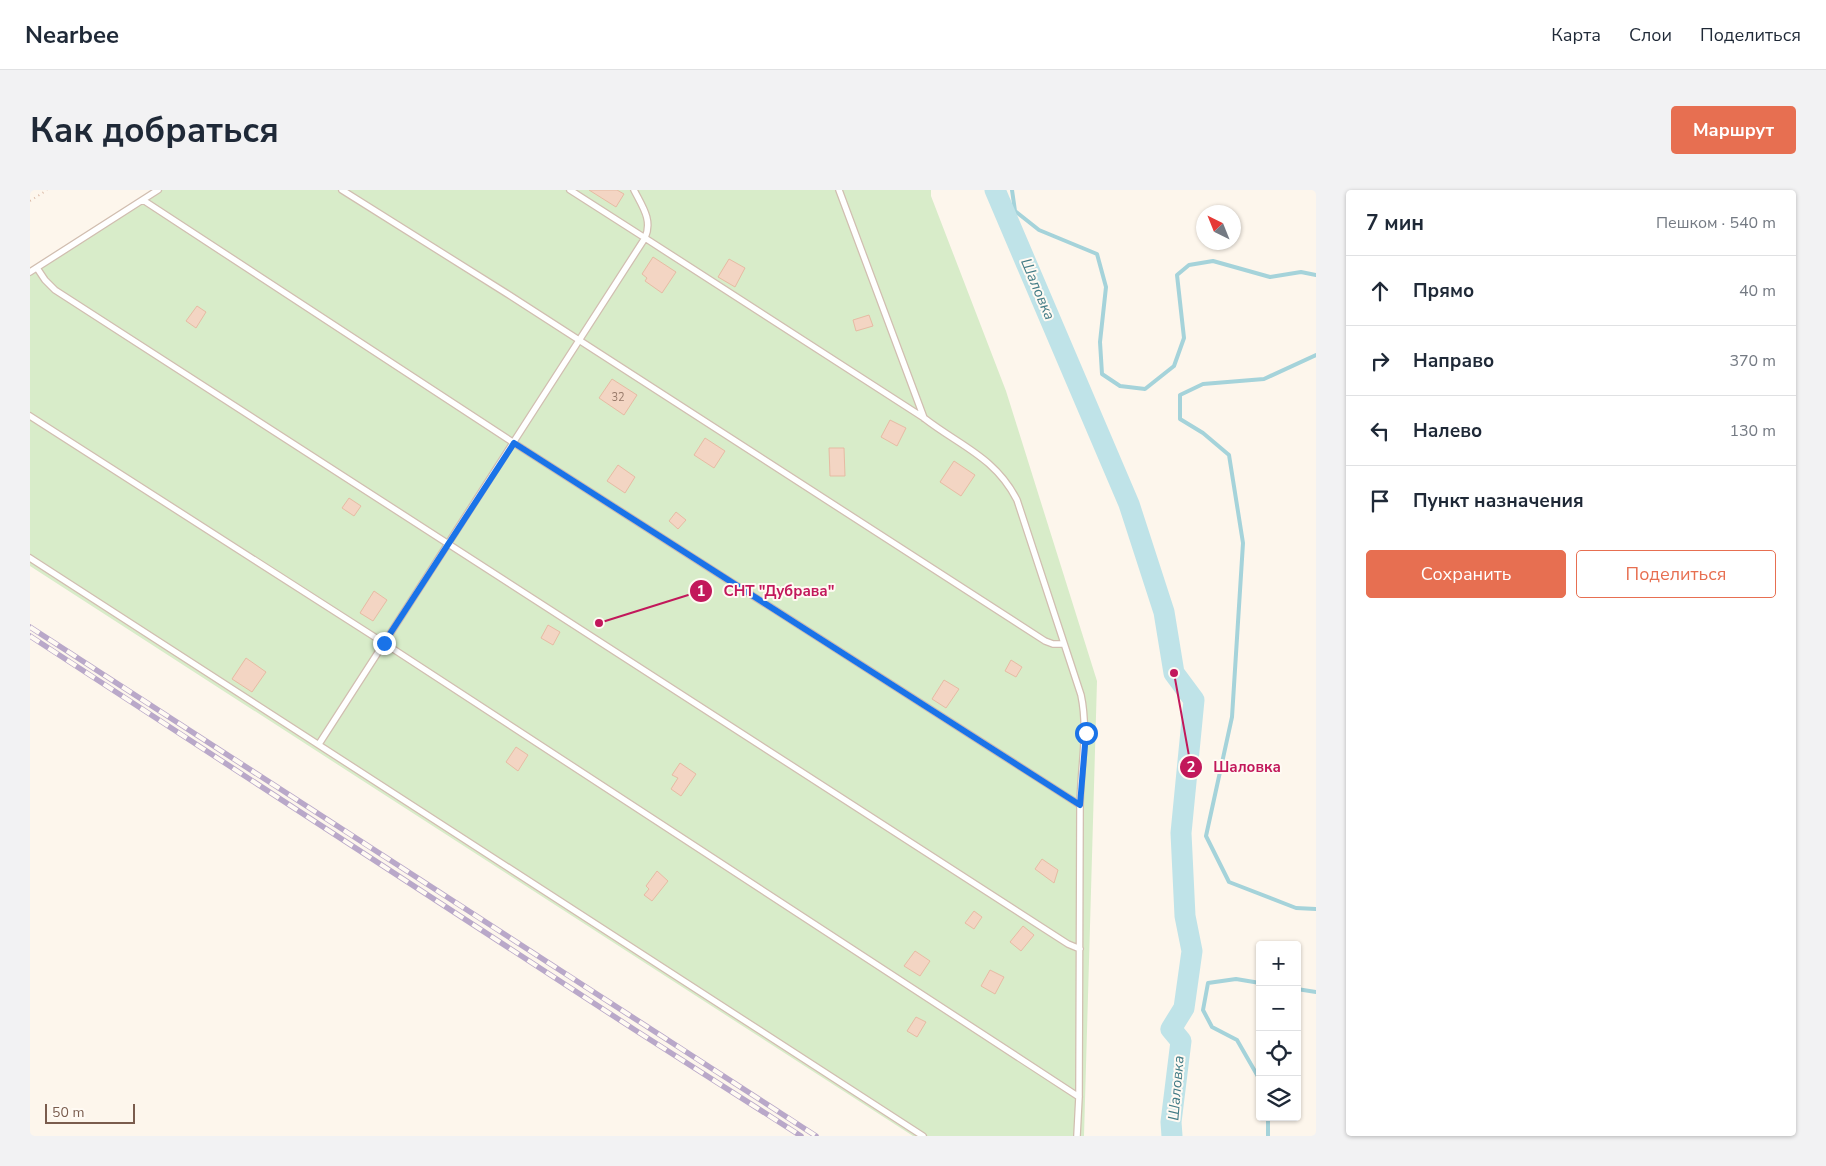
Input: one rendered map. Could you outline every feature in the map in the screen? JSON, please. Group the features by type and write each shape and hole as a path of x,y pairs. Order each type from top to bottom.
{"lane":[{"path":"30,272 158,190"},
{"path":"342,190 506,293 1045,641 1053,644 1064,644"},
{"path":"570,190 924,418 943,433 988,462 1009,484 1017,500 1085,712 1086,733 1080,805 1079,1097 1076,1136"},
{"path":"319,744 645,238 650,228 634,190"},
{"path":"839,190 924,418"},
{"path":"143,200 514,443 1080,805"},
{"path":"37,268 55,290 1068,944 1080,949"},
{"path":"30,416 384,643 1079,1097"},
{"path":"30,558 923,1136"}],"path":[{"path":"30,201 47,190"}],"green space":[{"path":"152,190 931,190 931,196 1006,391 1097,681 1084,1136 913,1136 30,566 30,268"}],"building":[{"path":"589,190 617,190 624,194 616,207"},
{"path":"653,257 676,272 662,293 645,281 647,278 642,274"},
{"path":"729,259 745,268 735,287 718,277"},
{"path":"197,306 206,312 196,328 186,321"},
{"path":"869,315 873,326 856,331 853,320"},
{"path":"612,379 637,395 624,415 599,398"},
{"path":"890,420 906,428 897,446 881,437"},
{"path":"705,438 725,451 714,468 694,455"},
{"path":"829,448 844,448 845,476 830,476"},
{"path":"954,461 975,475 961,496 940,482"},
{"path":"618,465 635,477 625,493 607,481"},
{"path":"349,498 361,506 354,516 342,508"},
{"path":"676,512 686,520 678,529 669,521"},
{"path":"374,591 387,600 373,621 360,613"},
{"path":"548,625 560,632 553,645 541,638"},
{"path":"246,658 266,672 252,692 232,679"},
{"path":"1011,660 1022,667 1016,677 1005,671"},
{"path":"944,680 959,689 946,708 932,699"},
{"path":"516,747 528,755 518,771 506,762"},
{"path":"680,763 696,774 681,796 671,789 678,778 672,775"},
{"path":"1042,859 1058,870 1054,883 1035,869"},
{"path":"657,871 668,881 652,901 644,895 649,889 646,886"},
{"path":"974,911 982,917 974,929 965,923"},
{"path":"1023,926 1034,935 1021,951 1010,942"},
{"path":"915,951 930,961 920,976 904,966"},
{"path":"990,970 1004,977 995,994 981,986"},
{"path":"916,1017 926,1022 917,1037 907,1031"}],"waterway":[{"name":"Шаловка","path":"995,190 1129,504 1164,612 1174,673 1194,700 1181,833 1185,916 1192,951 1184,1008 1171,1029 1181,1041 1171,1122 1172,1136"},
{"path":"1012,190 1015,211 1039,230 1097,254 1106,287 1100,342 1102,374 1120,386 1145,389 1174,366 1184,338 1177,275 1189,265 1213,261 1270,277 1301,272 1316,275"},
{"path":"1316,355 1264,379 1203,384 1180,395 1180,419 1203,433 1229,455 1243,543 1232,717 1206,836 1229,882 1296,908 1316,909"},
{"path":"1256,982 1236,979 1208,983 1203,1010 1212,1027 1237,1040 1258,1076"},
{"path":"1301,990 1316,992"},
{"path":"1268,1121 1268,1136"}],"railway":[{"path":"30,627 816,1136"},
{"path":"30,636 801,1136"}],"place":[{"name":"СНТ \"Дубрава\"","path":"599,623"},
{"name":"Шаловка","path":"1174,673"}],"route":[{"path":"384,643 514,443 1080,805 1086,733"}]}
